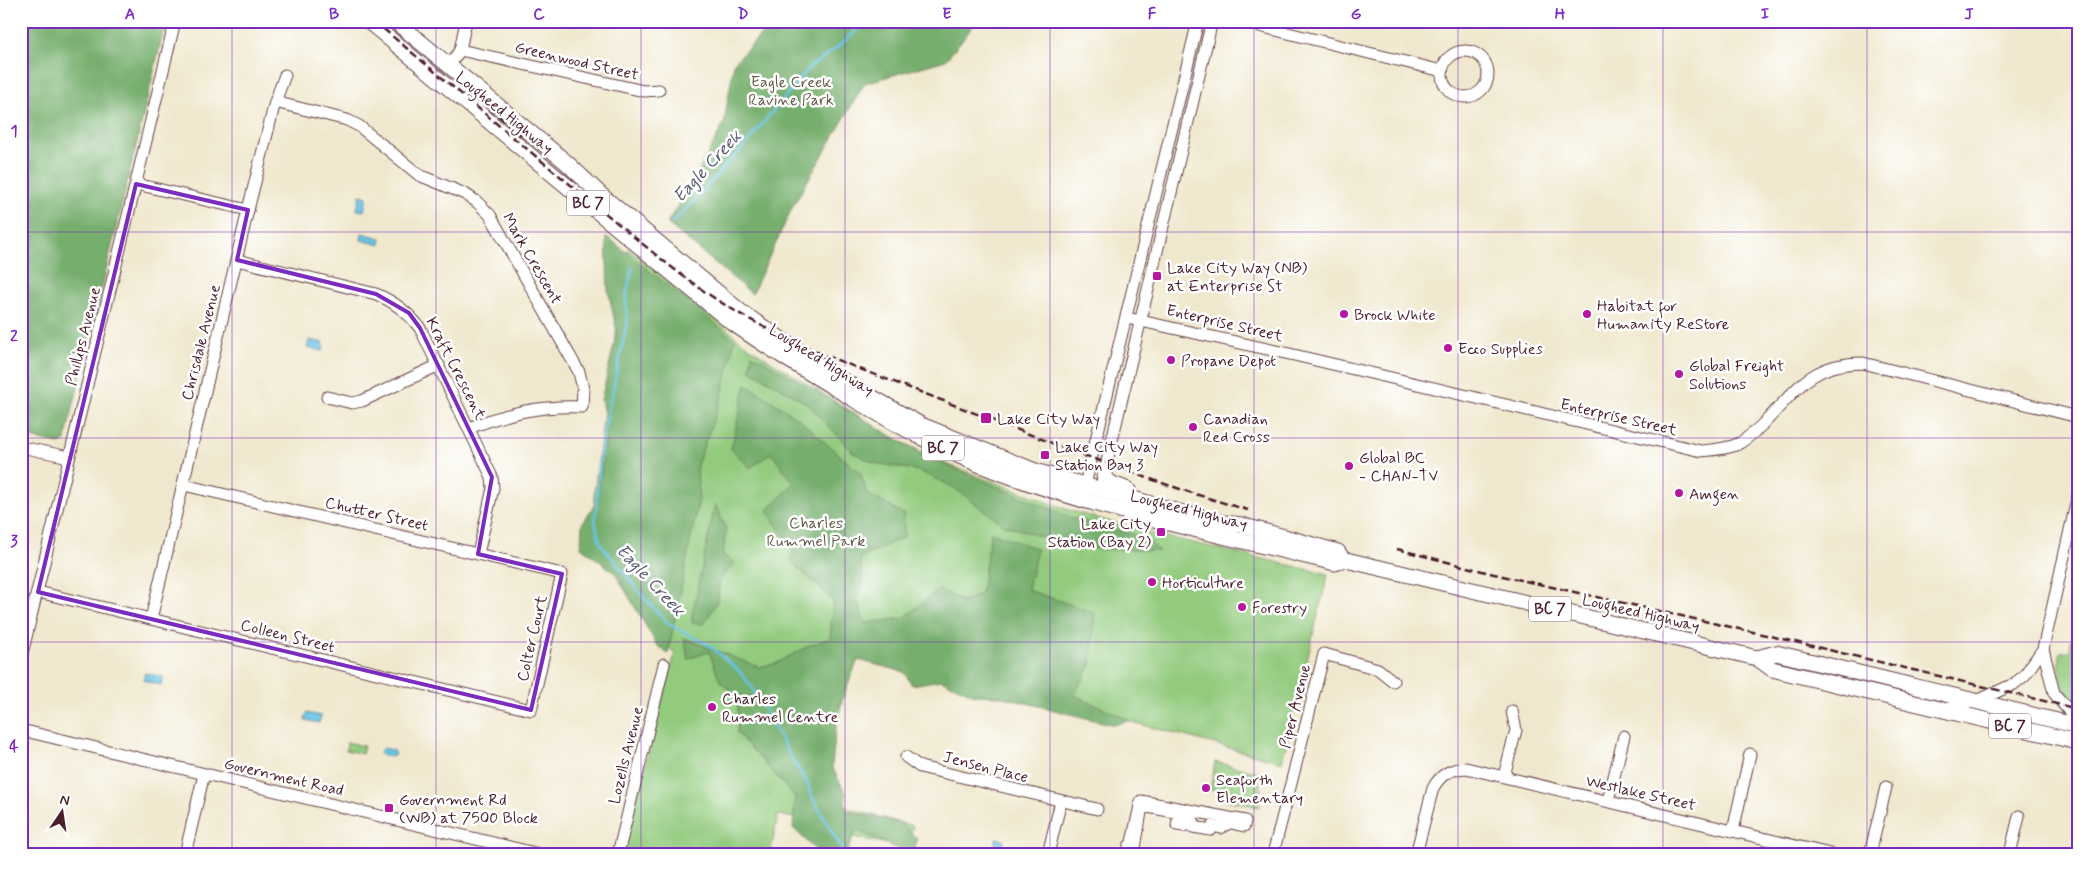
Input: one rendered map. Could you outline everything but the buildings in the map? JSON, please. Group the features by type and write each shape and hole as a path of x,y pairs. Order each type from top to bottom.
{"main road":[{"name":"Lougheed Highway","path":"368,21 726,318 774,351 882,416 947,450 994,470 1335,563 1342,559 1757,658 1772,669 2078,742"},
{"name":"Lougheed Highway","path":"395,21 566,162 602,195 741,312 838,378 921,425 1090,495 1214,522 1241,525 1338,552 1342,559"},
{"path":"1104,475 1110,483 1117,487 1232,518 1241,525"},
{"name":"Lougheed Highway","path":"1757,658 1776,653 2078,724"}],"street":[{"name":"Phillips Avenue","path":"21,658 175,21"},
{"path":"449,66 460,50 466,21"},
{"path":"1090,495 1127,318 1198,21"},
{"path":"1090,495 1104,475 1212,21"},
{"path":"1239,21 1442,72"},
{"name":"Greenwood Street","path":"460,50 644,91 659,90"},
{"path":"1463,51 1478,54 1484,59 1489,74 1484,89 1478,94 1463,98 1456,96 1445,86 1442,72 1449,58 1463,51"},
{"name":"Chrisdale Avenue","path":"152,619 248,210 275,102 285,75"},
{"name":"Mark Crescent","path":"275,102 347,120 359,126 419,175 465,194 490,215 579,372 583,389 582,407 536,408 509,413 469,428"},
{"path":"136,184 248,210"},
{"name":"Kraft Crescent","path":"237,260 376,294 392,301 409,313 420,328 439,365 492,476 493,488 478,554"},
{"name":"Enterprise Street","path":"1127,318 1701,451 1722,449 1738,444 1753,433 1806,380 1826,368 1848,363 1863,364 2078,417"},
{"path":"327,397 352,403 362,401 439,365"},
{"path":"21,446 69,457"},
{"name":"Chutter Street","path":"184,485 562,574"},
{"path":"1942,710 1977,701 2014,684 2024,676 2043,649 2078,494"},
{"name":"Colter Court","path":"531,710 562,574"},
{"name":"Colleen Street","path":"38,592 531,710"},
{"path":"2043,649 2054,693 2078,724"},
{"name":"Piper Avenue","path":"1273,854 1324,654 1378,668 1393,682"},
{"name":"Lozells Avenue","path":"618,854 664,664"},
{"path":"1504,776 1516,730 1512,711"},
{"name":"Government Road","path":"21,730 539,854"},
{"path":"1608,801 1624,736"},
{"path":"1733,831 1750,754"},
{"name":"Jensen Place","path":"906,757 920,767 1096,809"},
{"name":"Westlake Street","path":"1416,854 1433,788 1445,773 1454,769 1466,768 1830,854"},
{"path":"185,854 204,774"},
{"path":"1870,854 1886,786"},
{"path":"1048,854 1061,801"},
{"path":"1128,854 1141,801 1245,821 1244,826 1227,822 1226,825 1222,824 1221,828 1212,826 1211,830 1192,827 1194,822 1185,820 1184,826 1177,825 1180,813 1142,806 1134,854"},
{"path":"2010,854 2019,816"}],"highlighted area":[{"path":"136,184 248,210 237,260 376,294 409,313 420,328 492,477 478,554 562,574 531,710 38,592"}],"green space":[{"path":"21,21 166,21 65,441 59,444 21,436"},
{"name":"Eagle Creek Ravine Park","path":"774,21 977,21 946,60 865,83 794,204 752,294 667,223 701,167 724,123 734,63"},
{"path":"606,236 735,340 722,396 697,465 699,498 668,654 657,645 615,573 581,547 582,524 597,501 607,429 601,400 617,332 608,290"},
{"name":"Charles Rummel Park","path":"628,249 750,348 896,439 947,464 1069,510 1146,532 1328,574 1282,762 854,648 827,768 847,808 913,826 907,848 839,834 805,820 778,815 770,854 622,854 675,653 663,643 600,539 594,495"},
{"path":"752,354 929,458 1072,518 1146,538 1159,551 1078,548 1004,525 953,487 919,471 874,463 854,453 808,404 750,370"},
{"path":"746,384 800,420 861,474 867,494 904,514 904,537 860,558 863,583 857,599 865,623 904,618 939,589 964,602 981,593 991,532 1037,549 1028,590 1095,613 1091,665 1074,695 1129,720 1114,725 999,696 975,695 941,680 912,685 904,672 858,660 837,712 832,767 846,794 845,811 901,823 917,839 914,854 909,854 856,830 848,850 850,854 820,854 793,828 795,797 737,733 738,698 720,681 709,652 688,659 684,638 759,667 777,663 808,646 830,638 833,600 791,562 793,551 767,511 794,483 771,453 750,468 731,449"},
{"path":"715,504 726,528 723,555 735,563 720,580 717,602 704,624 692,623 692,615"},
{"path":"2078,609 2078,700 2067,692 2064,686 2060,673 2060,652 2069,652"},
{"path":"347,742 364,746 362,754 346,750"},
{"path":"1215,762 1260,773 1259,807 1222,799 1223,795 1220,791 1210,789"}],"water":[{"path":"360,195 367,197 364,211 357,210"},
{"path":"362,233 381,238 380,245 361,240"},
{"path":"309,340 324,343 323,351 307,348"},
{"path":"145,673 163,677 161,685 143,680"},
{"path":"307,713 321,716 319,723 305,720"},
{"path":"383,748 393,750 395,755 391,757 381,754 379,752"},
{"path":"996,838 1004,840 1002,848 995,854 990,850 995,845"}],"waterway":[{"name":"Eagle Creek","path":"672,222 738,153 811,66 838,47 866,21"},
{"name":"Eagle Creek","path":"632,268 626,297 627,323 601,445 595,520 600,543 645,599 667,622 709,645 739,671 751,686 796,766 806,780 813,799 845,854"}],"railway":[{"path":"374,21 658,257 722,303 748,318 829,357 1055,444 1170,486 1248,510"},
{"path":"489,108 521,135"},
{"path":"1397,549 1494,574 1753,632 2078,709"}],"place":[{"name":"Lake City Way (NB) at Enterprise St","path":"1157,276"},
{"name":"Brock White","path":"1344,314"},
{"name":"Habitat for Humanity ReStore","path":"1587,314"},
{"name":"Ecco Supplies","path":"1448,348"},
{"name":"Propane Depot","path":"1171,360"},
{"name":"Global Freight Solutions","path":"1679,374"},
{"name":"Lake City Way","path":"986,418"},
{"name":"Canadian Red Cross","path":"1193,427"},
{"name":"Lake City Way Station Bay 3","path":"1045,455"},
{"name":"Global BC - CHAN-TV","path":"1349,466"},
{"name":"Amgen","path":"1679,493"},
{"name":"Lake City Station (Bay 2)","path":"1161,532"},
{"name":"Horticulture","path":"1152,582"},
{"name":"Forestry","path":"1242,607"},
{"name":"Charles Rummel Centre","path":"712,707"},
{"name":"Seaforth Elementary","path":"1206,788"},
{"name":"Government Rd (WB) at 7500 Block","path":"389,808"}]}
